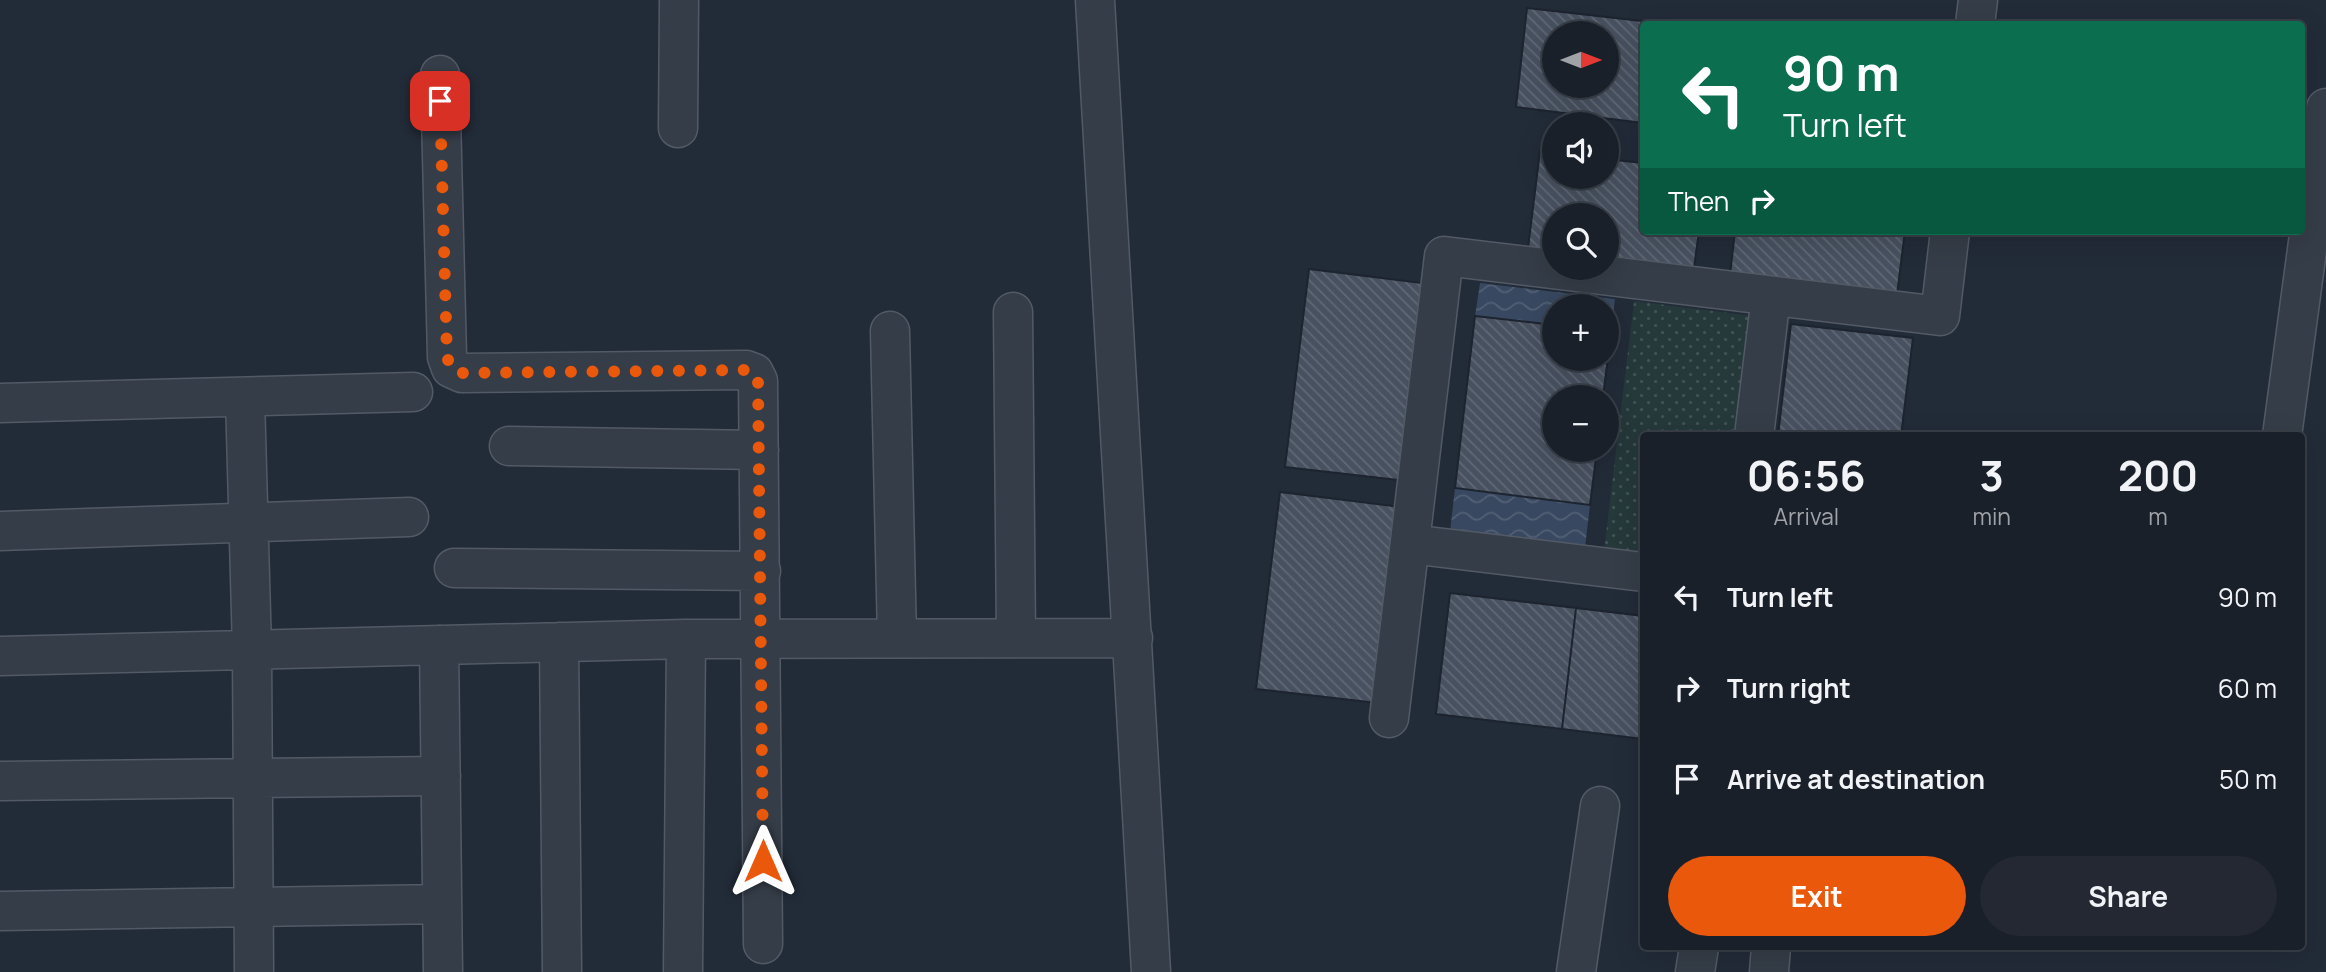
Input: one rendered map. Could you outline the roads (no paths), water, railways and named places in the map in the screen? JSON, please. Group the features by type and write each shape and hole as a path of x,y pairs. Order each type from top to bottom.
{"street":[{"path":"678,128 679,0"},
{"path":"1095,0 1151,972"},
{"path":"1975,21 1978,0"},
{"path":"440,75 447,357 451,368 462,373 746,370 754,373 758,381 763,944"},
{"path":"2283,432 2326,108"},
{"path":"1388,718 1444,256 1940,316 1950,235"},
{"path":"1754,432 1771,296"},
{"path":"1013,312 1016,638"},
{"path":"890,331 897,638"},
{"path":"0,403 413,392"},
{"path":"245,397 252,650 254,972"},
{"path":"509,446 759,450"},
{"path":"0,531 409,517"},
{"path":"1409,544 1640,572"},
{"path":"454,568 761,571"},
{"path":"0,656 686,639 1133,638"},
{"path":"683,972 686,639"},
{"path":"559,642 562,972"},
{"path":"439,645 443,972"},
{"path":"0,781 441,776"},
{"path":"1576,972 1600,806"},
{"path":"0,911 442,905"},
{"path":"1695,972 1699,950"},
{"path":"1769,972 1771,950"}],"water":[{"path":"1480,283 1573,294 1542,294 1542,324 1475,316"},
{"path":"1455,488 1590,505 1585,548 1450,532"}]}
